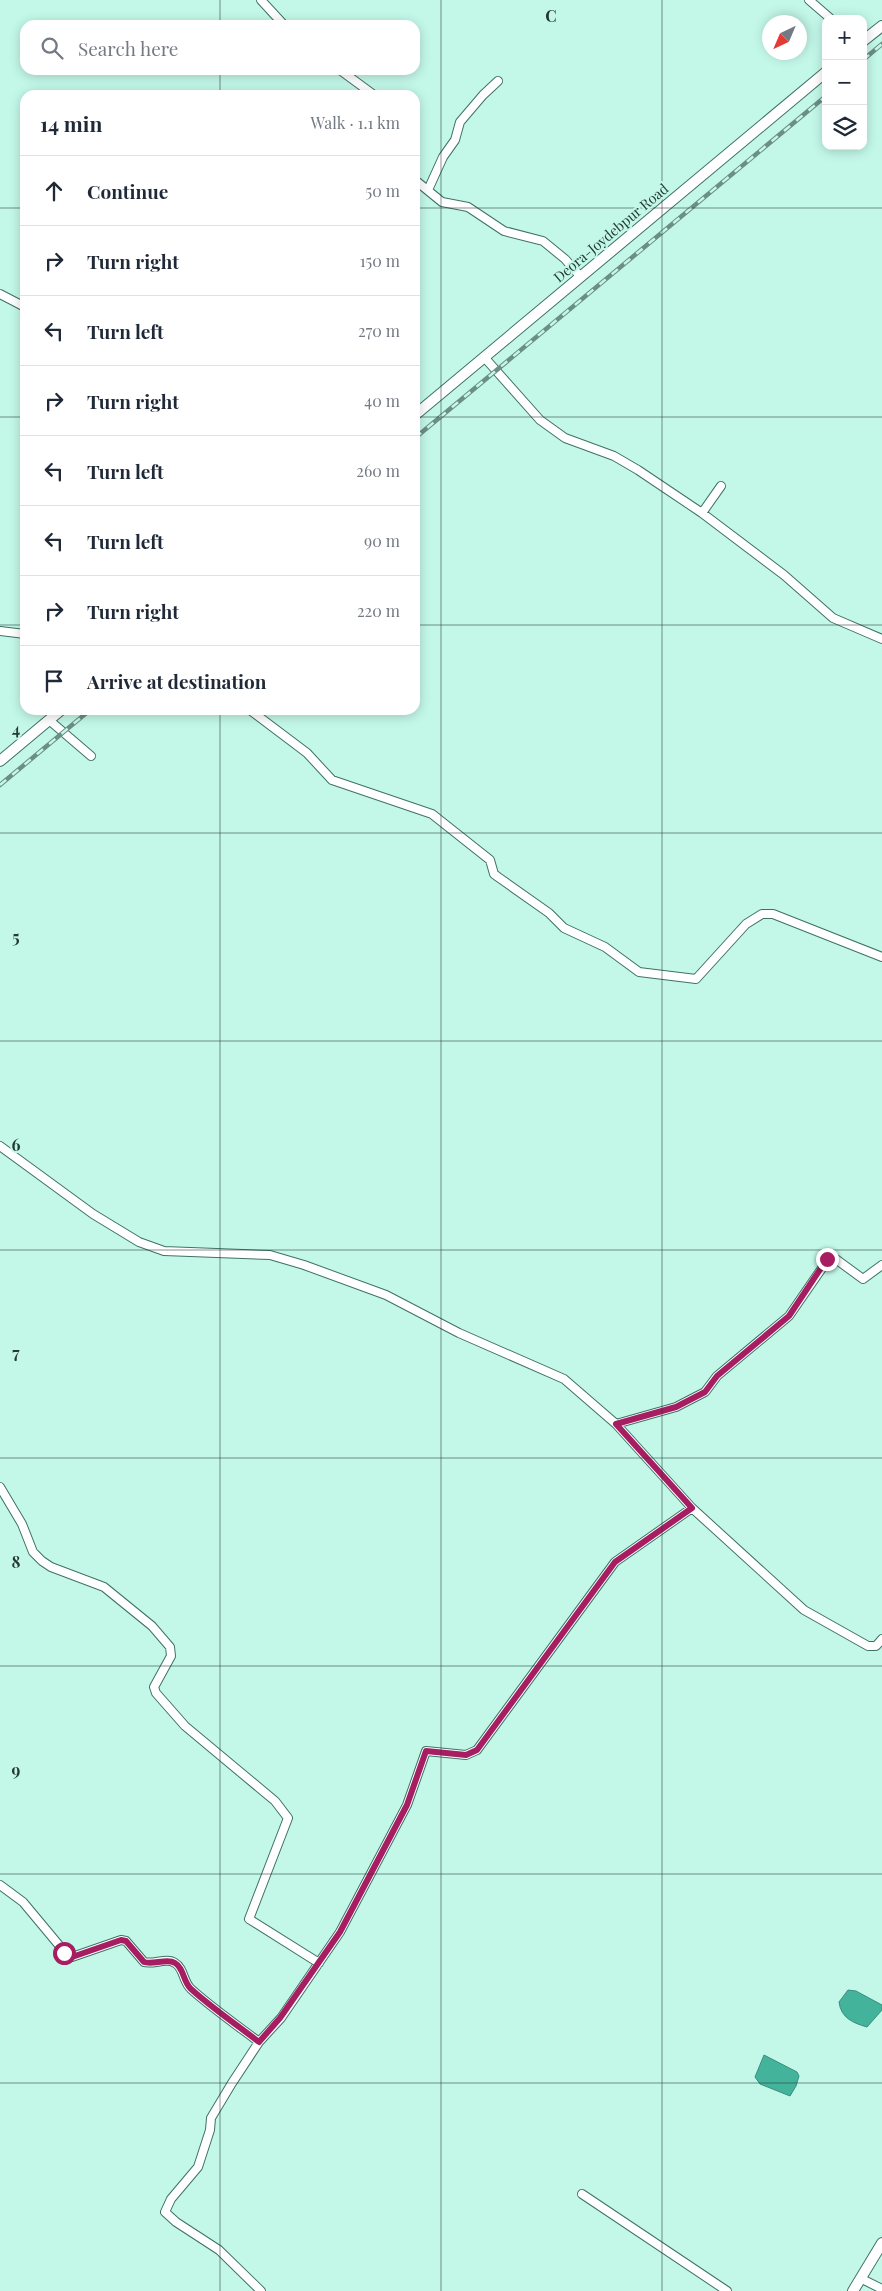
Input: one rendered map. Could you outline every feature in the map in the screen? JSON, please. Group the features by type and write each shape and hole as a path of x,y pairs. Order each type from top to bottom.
{"street":[{"path":"261,0 279,20"},
{"path":"809,0 826,15"},
{"path":"867,38 882,26"},
{"path":"347,75 367,90"},
{"name":"Deora-Joydebpur Road","path":"420,410 822,75"},
{"path":"428,190 443,157 455,140 460,122 483,94 498,81"},
{"path":"420,184 442,202 468,207 501,230 543,241 565,259 580,276"},
{"path":"0,294 20,304"},
{"path":"484,357 540,420 565,438 614,456 702,513 784,575 833,618 882,639"},
{"path":"702,513 721,486"},
{"path":"0,631 20,633"},
{"path":"0,761 56,715"},
{"path":"257,715 308,754 332,780 432,814 490,860 494,874 498,878 549,913 564,928 605,947 639,972 696,978 746,924 762,914 773,914 882,957"},
{"path":"50,720 91,756"},
{"path":"0,1146 93,1214 139,1242 164,1251 270,1255 304,1265 386,1295 460,1333 564,1379 616,1424 692,1508 804,1610 868,1646 876,1646 882,1639"},
{"path":"616,1424 676,1407 705,1392 717,1376 789,1316 829,1258 833,1257 863,1279 882,1265"},
{"path":"0,1487 22,1524 33,1552 42,1561 104,1587 152,1626 170,1647 171,1656 154,1687 156,1693 185,1726 275,1801 288,1818 249,1919 319,1962"},
{"path":"261,2291 219,2250 176,2222 165,2212 171,2199 198,2168 210,2130 211,2118 259,2042 280,2018 340,1932 407,1805 426,1751 466,1755 477,1750 615,1562 692,1508"},
{"path":"0,1884 23,1902 68,1956 72,1957 121,1940 126,1941 144,1962 153,1964 175,1962 180,1967 190,1988 259,2042"},
{"path":"582,2194 727,2291"},
{"path":"853,2291 882,2243"},
{"path":"862,2279 882,2289"}],"shaded area":[{"path":"848,1990 856,1991 882,2005 882,2010 867,2027 848,2019 842,2012 839,2002"},
{"path":"764,2055 797,2072 799,2076 790,2096 760,2084 755,2077"}],"railway":[{"path":"867,57 882,44"},
{"path":"420,434 822,99"},
{"path":"0,785 84,715"}],"route":[{"path":"64,1953 72,1957 121,1940 126,1941 133,1952 144,1962 149,1964 175,1962 180,1967 186,1984 190,1988 259,2042 280,2018 340,1932 407,1805 426,1751 466,1755 472,1754 477,1750 615,1562 692,1508 616,1424 676,1407 705,1392 717,1376 789,1316 827,1259"}]}
